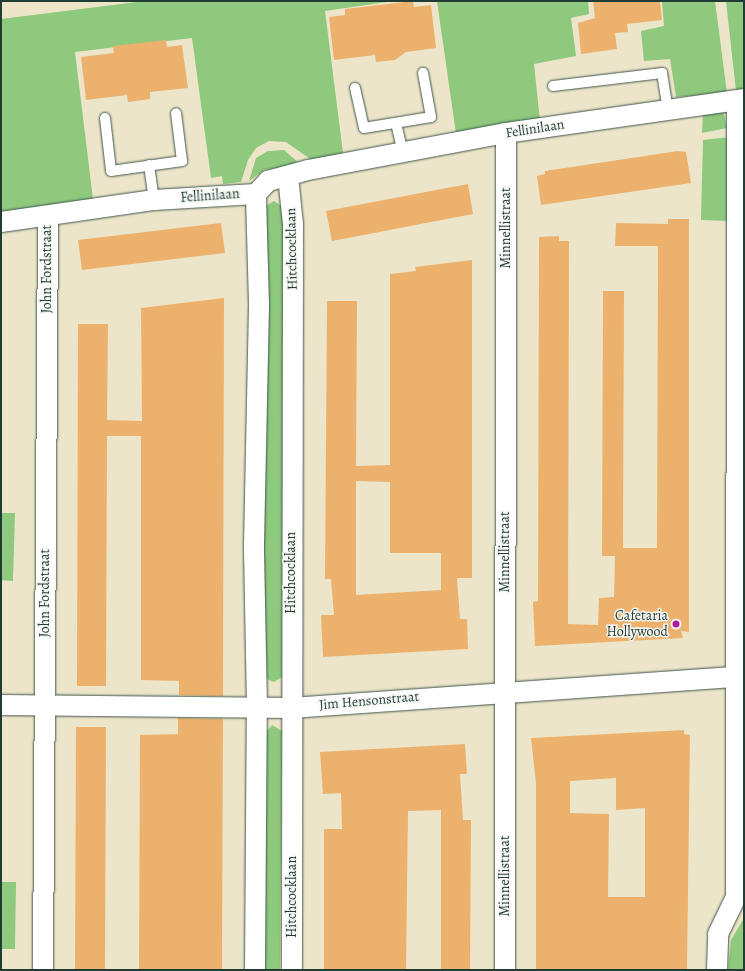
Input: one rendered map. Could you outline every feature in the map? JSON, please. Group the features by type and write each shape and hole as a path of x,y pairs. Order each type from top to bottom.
{"street":[{"name":"Fellinilaan","path":"1,222 154,200 256,194 268,181 403,153 506,133 740,100"},
{"path":"718,970 718,934 740,900 737,677 740,100"},
{"name":"Minnellistraat","path":"505,970 506,133"},
{"name":"Hitchcocklaan","path":"288,176 293,224 291,708 292,970"},
{"path":"255,970 257,707 256,194"},
{"name":"John Fordstraat","path":"43,970 48,216"},
{"name":"Jim Hensonstraat","path":"1,705 44,704 291,708 505,690 737,677"}],"lane":[{"path":"355,88 364,128 431,117 423,73"},
{"path":"553,86 662,73 668,110"},
{"path":"105,118 112,171 182,161 176,114"},
{"path":"396,123 403,153"},
{"path":"149,166 154,200"}],"green space":[{"path":"145,1 394,1 325,11 343,153 313,161 286,142 269,141 256,148 248,160 241,182 223,184 222,176 211,178 192,38 75,52 93,199 1,214 1,19"},
{"path":"437,1 588,1 589,14 571,18 576,56 534,64 540,121 456,134"},
{"path":"662,1 715,1 727,93 676,97 670,59 644,61 641,31 664,26"},
{"path":"726,1 744,1 744,90 736,91"},
{"path":"718,110 724,113 727,128 702,133 703,113"},
{"path":"729,137 729,221 701,220 703,140"},
{"path":"284,150 300,164 264,170 249,181 256,158 268,151"},
{"path":"274,201 284,208 284,221 282,677 274,682 264,678 264,207"},
{"path":"1,513 15,513 13,581 1,580"},
{"path":"272,725 282,731 280,970 264,970 264,735"},
{"path":"1,882 16,882 15,949 1,949"},
{"path":"744,918 744,970 728,970 731,940"}],"building":[{"path":"413,1 414,7 431,5 436,48 406,52 395,60 376,62 375,55 334,60 329,17 345,15 345,9"},
{"path":"593,1 660,1 662,20 627,24 628,32 615,33 617,49 581,54 578,23 595,18"},
{"path":"166,40 167,47 182,45 188,88 150,92 150,99 128,102 127,95 86,100 81,57 114,53 113,46"},
{"path":"678,151 686,152 691,183 541,205 537,176 545,174 545,171"},
{"path":"468,184 473,214 332,241 326,211"},
{"path":"668,219 689,219 689,632 681,631 683,638 535,646 533,602 538,601 539,237 559,236 559,241 569,241 568,624 598,625 599,598 614,597 615,556 602,556 603,291 624,291 623,548 657,548 658,246 615,246 616,223 668,224"},
{"path":"221,223 225,253 82,270 78,240"},
{"path":"472,260 472,578 457,578 460,619 467,619 468,649 323,657 321,615 334,615 331,579 325,579 327,301 357,301 356,466 390,465 390,274 416,271 415,267","holes":["356,481 390,482 390,553 441,553 441,590 356,595"]},
{"path":"224,298 223,696 179,695 179,681 141,680 141,436 107,436 106,686 77,686 78,324 108,324 107,420 142,421 141,308"},
{"path":"178,718 223,719 222,970 139,970 140,735 178,734"},
{"path":"76,727 106,727 105,970 75,970"},
{"path":"684,730 684,734 690,735 687,970 536,970 536,783 531,738","holes":["616,778 616,810 645,808 645,897 608,897 609,814 570,813 570,781"]},
{"path":"465,744 467,774 460,774 463,820 471,820 470,970 441,970 441,810 408,811 406,970 324,970 324,829 342,829 341,793 323,794 320,752"}],"place":[{"name":"Cafetaria Hollywood","path":"676,624"}]}
